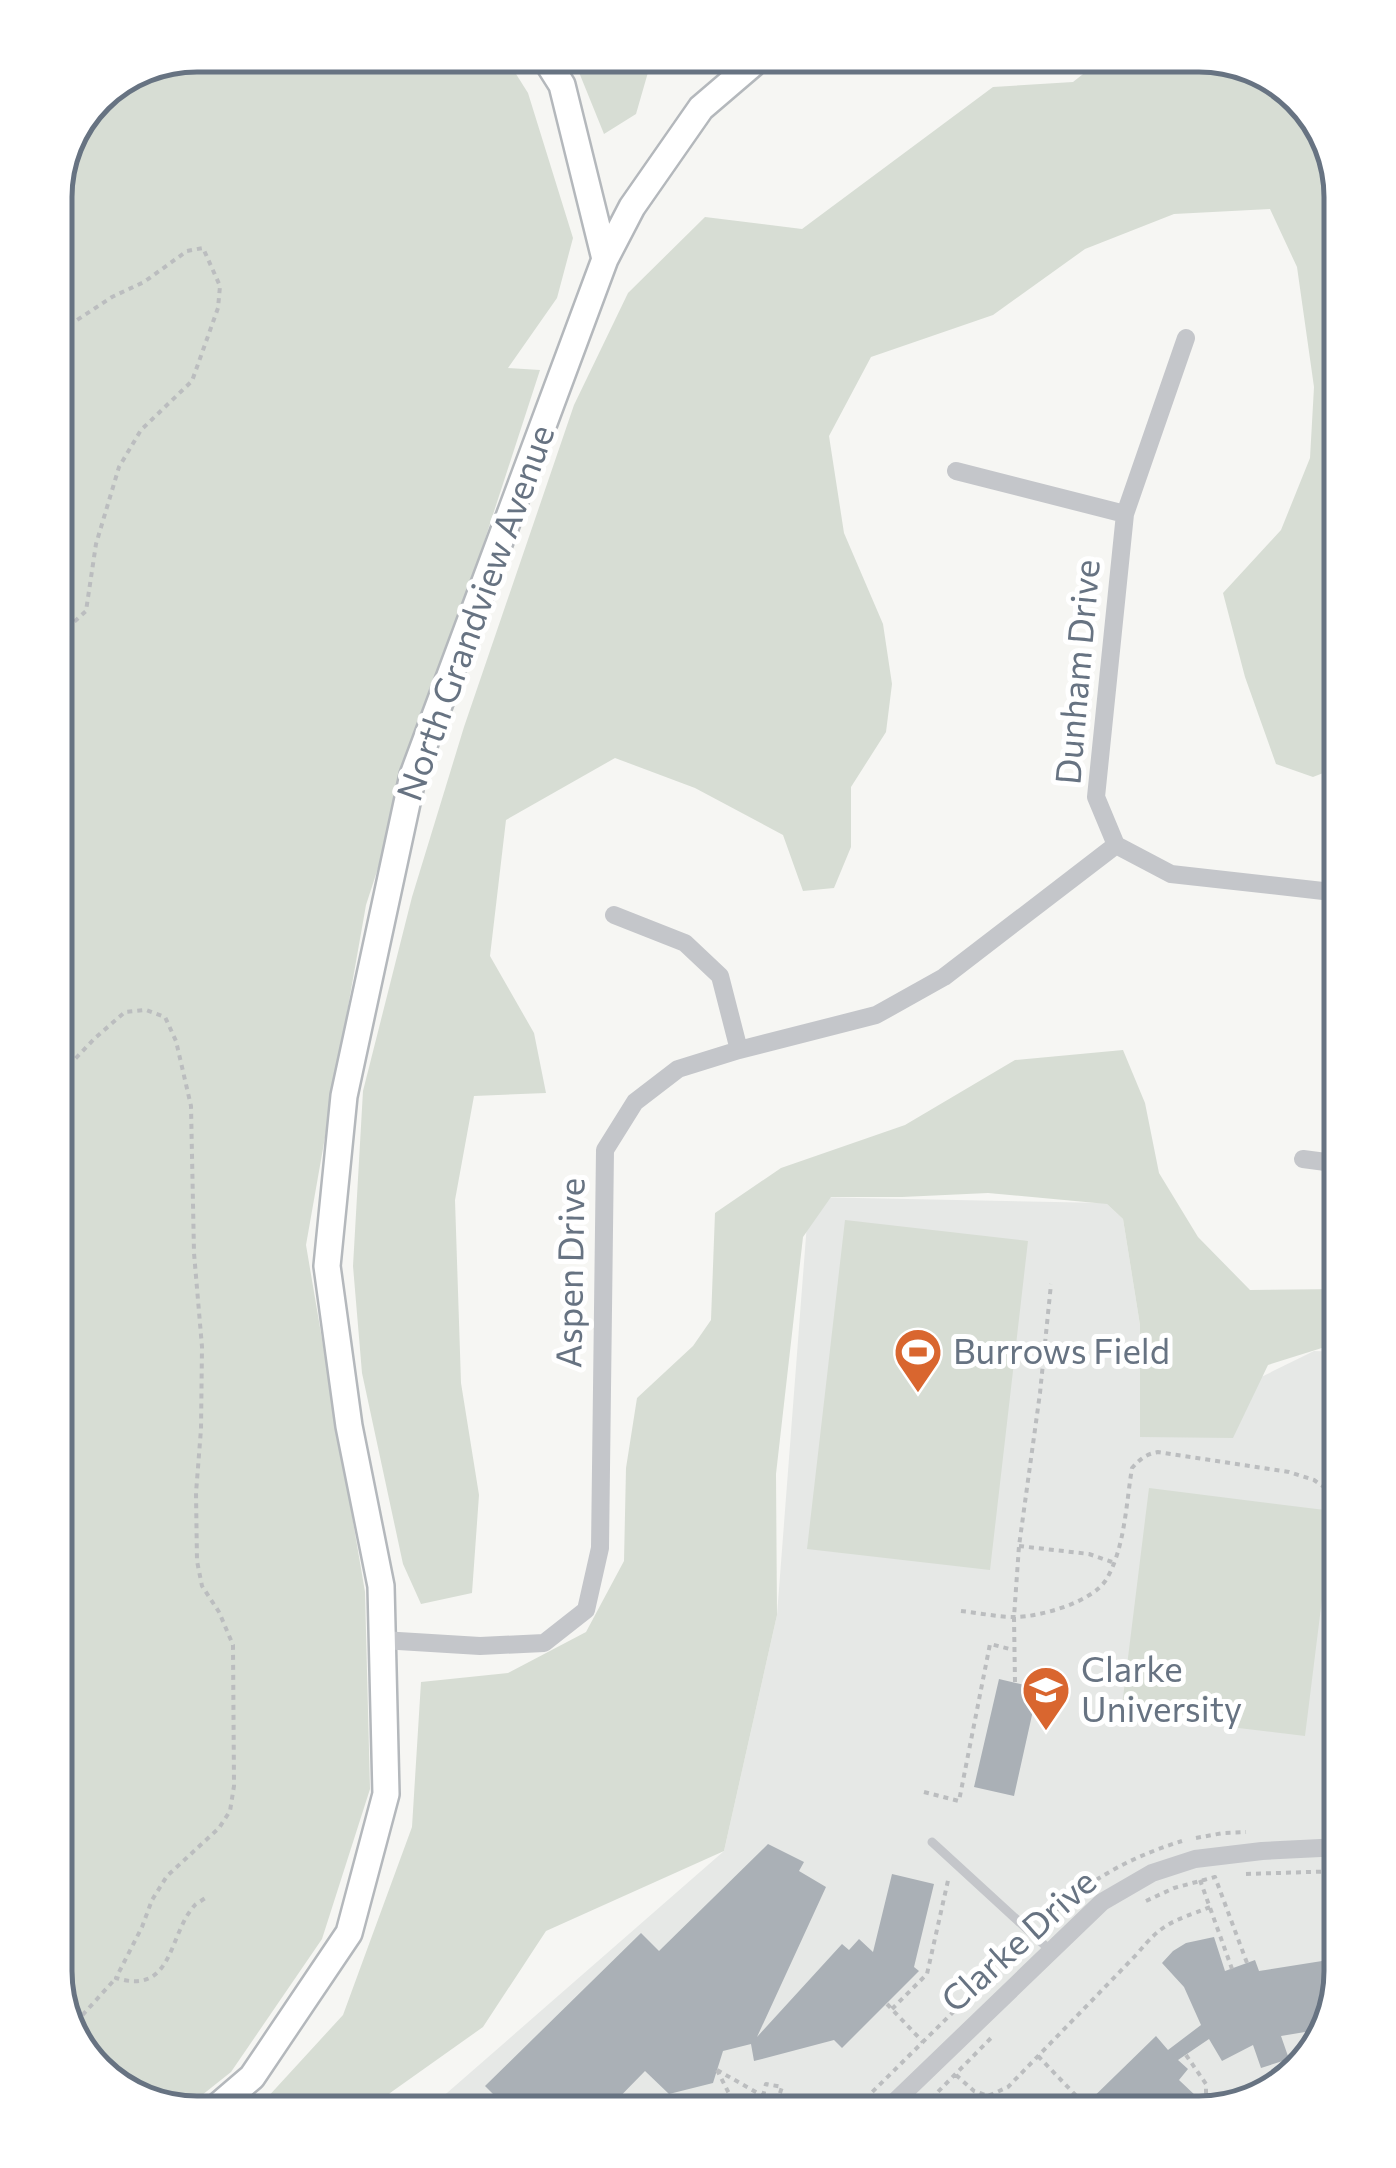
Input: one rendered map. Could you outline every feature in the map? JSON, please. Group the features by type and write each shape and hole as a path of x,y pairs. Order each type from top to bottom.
{"street":[{"path":"554,72 562,85 605,258"},
{"name":"North Grandview Avenue","path":"231,2095 252,2077 349,1933 386,1794 381,1586 349,1426 327,1266 344,1096 413,776 605,258 632,207 702,108 743,73"},
{"name":"Dunham Drive","path":"1116,845 1096,797 1126,514 1186,338"},
{"path":"956,471 1126,514"},
{"path":"1116,845 1171,874 1324,892"},
{"name":"Aspen Drive","path":"382,1640 480,1646 544,1643 586,1610 600,1548 605,1150 635,1102 678,1069 876,1014 944,977 1116,845"},
{"path":"614,915 685,943 720,976 738,1050"},
{"path":"1303,1159 1324,1162"},
{"name":"Clarke Drive","path":"900,2096 1102,1902 1152,1874 1195,1859 1324,1848"}],"lane":[{"path":"932,1842 1051,1951"}],"path":[{"path":"73,323 144,282 186,251 203,248 220,286 218,308 192,382 141,430 120,468 96,544 86,611 73,622"},
{"path":"73,1062 125,1012 146,1010 165,1017 176,1040 191,1106 194,1254 201,1328 197,1561 202,1586 220,1612 233,1645 234,1786 230,1811 219,1828 167,1876 116,1978 82,2016"},
{"path":"1015,1682 1019,1546 1051,1284"},
{"path":"962,1611 1014,1617 1034,1615 1074,1604 1104,1584 1118,1552 1132,1468 1149,1454 1158,1452 1289,1472 1324,1487"},
{"path":"1019,1546 1089,1554 1113,1563"},
{"path":"924,1792 959,1800 990,1644 1014,1650"},
{"path":"892,2009 927,1974 952,1860"},
{"path":"1238,1874 1324,1871"},
{"path":"1134,1907 1174,1888 1227,1876"},
{"path":"1215,1878 1248,1963"},
{"path":"1200,1880 1232,1969"},
{"path":"116,1978 128,1982 148,1980 165,1965 188,1915 208,1896"},
{"path":"988,2096 1008,2087 1164,1924 1210,1907"},
{"path":"886,2004 924,2042"},
{"path":"934,2096 994,2034"},
{"path":"1186,2054 1206,2084 1206,2095"},
{"path":"1038,2056 1076,2096"},
{"path":"730,2096 717,2070 762,2096"},
{"path":"956,2074 974,2091 987,2096"},
{"path":"763,2096 766,2084 782,2086 778,2096"}],"shaded area":[{"path":"515,72 528,93 573,238 557,298 508,368 540,370 366,905 306,1245 365,1592 370,1789 322,1939 231,2072 202,2095 173,2093 142,2083 104,2053 85,2026 72,1970 73,189 82,150 109,109 150,82 173,75"},
{"path":"579,72 648,72 636,114 604,134"},
{"path":"1084,73 1207,73 1239,79 1268,94 1292,115 1317,157 1324,198 1324,773 1313,777 1276,764 1245,677 1223,593 1281,530 1310,458 1314,387 1297,267 1270,209 1174,214 1085,249 993,315 871,357 829,436 844,533 883,624 892,684 886,732 851,787 851,847 834,888 803,891 783,835 695,788 615,758 506,820 490,956 534,1033 546,1093 474,1096 455,1200 461,1383 479,1495 472,1593 421,1604 403,1564 362,1373 353,1266 363,1091 412,897 464,727 574,405 628,293 705,217 802,229 993,87 1073,82"},
{"path":"1123,1050 1145,1103 1159,1173 1198,1237 1250,1290 1324,1289 1324,1347 1268,1365 1233,1438 1140,1437 1140,1325 1123,1219 1107,1204 988,1193 831,1197 803,1237 776,1474 777,1615 724,1851 546,1931 483,2027 389,2095 269,2095 343,2015 412,1827 421,1682 508,1673 586,1632 624,1561 626,1468 637,1398 693,1346 711,1320 715,1213 781,1168 905,1125 1015,1060"},
{"name":"Clarke University","path":"809,1197 1106,1203 1123,1219 1140,1325 1141,1436 1314,1351 1324,1351 1324,1970 1311,2026 1292,2053 1254,2083 1198,2096 444,2095 724,1851 777,1615"},
{"name":"Burrows Field","path":"845,1220 1028,1241 990,1570 807,1549"},
{"path":"1149,1488 1324,1510 1324,1583 1305,1736 1121,1714"}],"building":[{"path":"999,1679 1038,1688 1014,1796 974,1787"},
{"path":"768,1844 804,1862 799,1871 826,1887 757,2037 842,1944 849,1950 859,1939 873,1952 892,1874 934,1884 914,1967 919,1971 842,2048 834,2040 754,2061 751,2044 723,2051 713,2083 669,2094 645,2071 621,2095 494,2095 485,2086 641,1933 659,1951"},
{"path":"1214,1937 1225,1971 1255,1960 1259,1971 1324,1961 1319,2003 1311,2026 1307,2032 1281,2036 1288,2057 1261,2068 1253,2045 1222,2061 1209,2039 1178,2060 1188,2069 1179,2080 1196,2096 1095,2096 1156,2036 1168,2050 1201,2025 1184,1987 1162,1963 1186,1943"}],"place":[{"name":"Burrows Field","path":"918,1394"},
{"name":"Clarke University","path":"1046,1732"}]}
